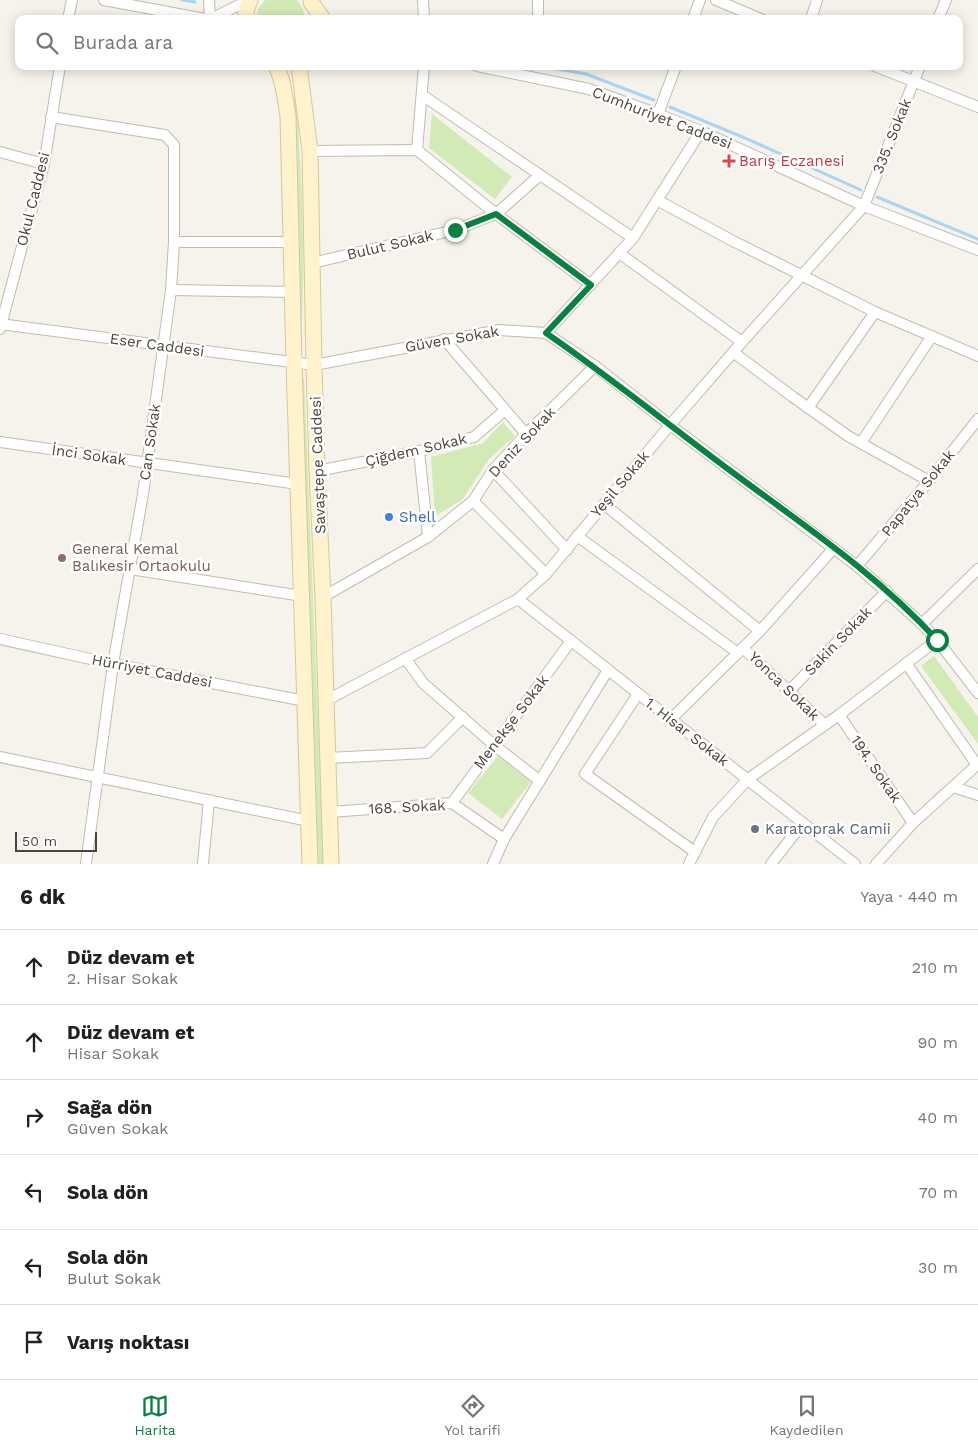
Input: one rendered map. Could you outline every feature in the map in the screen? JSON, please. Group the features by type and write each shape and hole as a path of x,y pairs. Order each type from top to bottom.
{"main road":[{"path":"245,15 250,0"},
{"path":"310,1 314,15"},
{"path":"310,1 321,15"},
{"name":"Savaştepe Caddesi","path":"278,70 288,116 310,864"},
{"name":"Savaştepe Caddesi","path":"300,70 310,151 317,471 327,700 331,864"}],"street":[{"path":"69,15 72,0"},
{"path":"104,0 185,15"},
{"path":"209,0 210,15"},
{"path":"218,15 250,0"},
{"path":"424,0 424,15"},
{"path":"538,0 538,15"},
{"path":"694,15 700,0"},
{"path":"716,0 752,15"},
{"path":"812,15 817,0"},
{"path":"940,15 946,0"},
{"name":"Okul Caddesi","path":"0,326 44,164 59,70"},
{"path":"417,150 424,70"},
{"name":"Cumhuriyet Caddesi","path":"497,70 589,89 658,114 701,131 864,206 978,250"},
{"path":"537,70 537,78"},
{"path":"658,114 674,70"},
{"path":"884,70 978,107"},
{"name":"335. Sokak","path":"864,206 918,70"},
{"path":"422,95 633,238"},
{"name":"Can Sokak","path":"51,117 165,135 174,145 172,290 147,463 113,664 86,864"},
{"path":"701,131 633,238 546,333 595,366 857,566 922,624 937,640 978,693"},
{"path":"310,151 417,150 496,214 591,285"},
{"path":"0,152 44,164"},
{"name":"Bulut Sokak","path":"312,263 455,230 496,214 540,175"},
{"path":"657,200 731,240 876,312 978,356"},
{"name":"Yeşil Sokak","path":"327,700 518,599 546,574 733,352 864,206"},
{"path":"174,242 292,242"},
{"path":"619,254 742,342"},
{"path":"172,290 293,292"},
{"path":"808,408 876,312"},
{"name":"Eser Caddesi","path":"0,326 314,365"},
{"name":"Güven Sokak","path":"314,365 444,339 500,330 546,333"},
{"path":"861,443 932,336"},
{"path":"444,339 526,434"},
{"path":"733,352 848,436 929,481"},
{"name":"Deniz Sokak","path":"323,597 428,537 473,501 493,470 526,434 595,366"},
{"name":"Çiğdem Sokak","path":"317,471 419,452 474,438 505,410"},
{"name":"Papatya Sokak","path":"857,566 929,481 978,419"},
{"name":"İnci Sokak","path":"0,442 298,484"},
{"path":"419,452 428,537"},
{"path":"493,470 567,550"},
{"path":"473,501 546,574"},
{"path":"604,504 760,631"},
{"name":"Yonca Sokak","path":"577,536 740,650 789,691 824,725"},
{"path":"671,720 760,631 834,548"},
{"path":"130,569 302,596"},
{"path":"922,624 978,569"},
{"name":"Sakin Sokak","path":"789,691 887,592"},
{"name":"1. Hisar Sokak","path":"518,599 855,864"},
{"name":"Hürriyet Caddesi","path":"0,639 113,664 305,701"},
{"path":"689,864 713,817 748,780 839,715 937,640"},
{"name":"Menekşe Sokak","path":"452,803 571,641"},
{"path":"405,658 424,683 494,745 540,781"},
{"path":"876,864 913,823 978,765 906,663"},
{"path":"493,864 504,840 608,670"},
{"path":"638,694 586,774 695,852"},
{"name":"194. Sokak","path":"839,715 913,823"},
{"path":"328,758 427,753 463,717"},
{"path":"0,757 309,821"},
{"path":"953,786 978,796"},
{"path":"203,864 209,800"},
{"name":"168. Sokak","path":"330,812 452,803 504,840"},
{"path":"771,864 803,823"}],"green space":[{"path":"265,0 297,0 304,15 257,15 258,9"},
{"path":"293,99 296,99 303,218 301,338"},
{"path":"432,114 512,177 495,199 429,148"},
{"path":"302,378 304,378 324,864 318,864"},
{"path":"503,422 515,436 489,459 462,500 435,516 431,457 483,443"},
{"path":"934,656 978,717 978,744 921,666"},
{"path":"498,756 531,782 502,819 468,793"}],"waterway":[{"path":"182,0 195,2"},
{"path":"563,70 586,74 654,100"},
{"path":"670,107 861,190"},
{"path":"877,197 978,239"}],"place":[{"name":"Barış Eczanesi","path":"729,161"},
{"name":"Shell","path":"389,517"},
{"name":"General Kemal Balıkesir Ortaokulu","path":"62,558"},
{"name":"Karatoprak Camii","path":"755,829"}],"route":[{"path":"455,230 496,214 591,285 546,333 595,366 857,566 922,624 937,640"}]}
